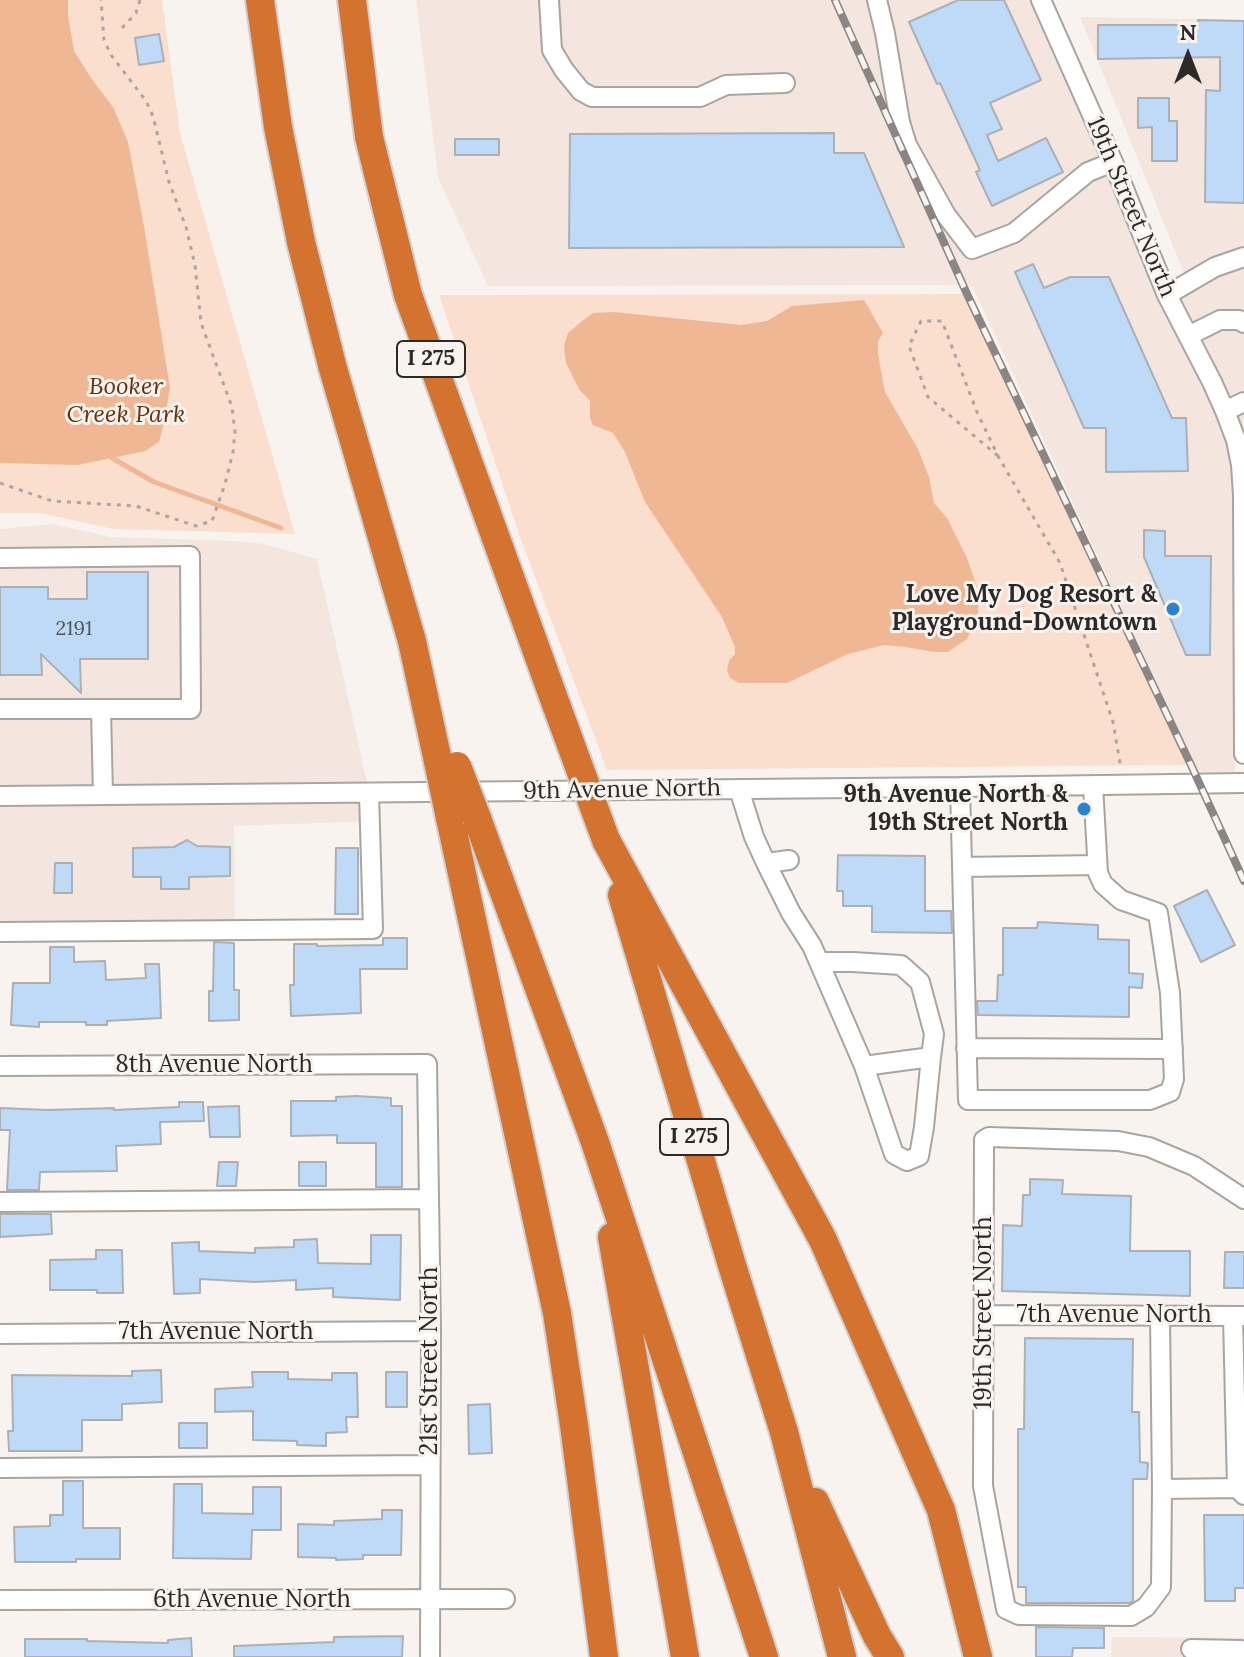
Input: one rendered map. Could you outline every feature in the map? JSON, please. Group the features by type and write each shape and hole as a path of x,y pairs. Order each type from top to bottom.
{"highway":[{"path":"260,0 278,127 301,242 332,365 463,818 557,1313 604,1657"},
{"name":"I 275","path":"352,0 369,137 408,295 606,840 784,1432 842,1657"},
{"path":"463,818 595,1142 764,1657"},
{"path":"606,840 823,1240 941,1510 978,1657"},
{"path":"595,1142 685,1657"},
{"path":"784,1432 877,1636 890,1657"}],"street":[{"path":"549,0 552,50 581,91 592,97 700,97 726,85 785,83"},
{"path":"877,0 907,145 946,215 972,249 1014,233 1088,172 1113,162"},
{"name":"19th Street North","path":"1041,0 1113,162 1167,295 1225,411 1236,440 1243,495 1244,754"},
{"path":"1167,295 1215,267 1244,257"},
{"path":"1188,336 1220,320 1244,323"},
{"path":"1225,411 1244,402"},
{"path":"0,558 190,556 191,709 0,709"},
{"path":"101,710 103,795"},
{"name":"9th Avenue North","path":"0,796 1244,783"},
{"path":"960,787 968,1100 1150,1100 1170,1092 1174,1079 1170,993 1158,913 1121,900 1103,884 1097,865 1093,785"},
{"path":"739,789 754,837 791,913 812,946 864,1066 894,1154 907,1161 919,1156 934,1034 920,982 901,965 819,962"},
{"path":"0,932 373,929 369,793"},
{"path":"766,863 789,860"},
{"path":"962,867 1097,865"},
{"path":"966,1048 1173,1049"},
{"path":"864,1066 931,1057"},
{"name":"8th Avenue North","path":"0,1066 427,1064"},
{"name":"21st Street North","path":"427,1064 431,1331 430,1657"},
{"name":"19th Street North","path":"1162,1489 1161,1587 1146,1607 1131,1616 1019,1615 1006,1609 983,1486 984,1140 989,1137 1118,1141 1149,1147 1194,1166 1244,1199"},
{"path":"0,1202 429,1199"},
{"name":"7th Avenue North","path":"984,1315 1238,1316"},
{"path":"1160,1316 1162,1489 1241,1492 1238,1316"},
{"name":"7th Avenue North","path":"0,1334 431,1331"},
{"path":"0,1468 430,1465"},
{"name":"6th Avenue North","path":"0,1600 505,1599"},
{"path":"1191,1649 1241,1650 1241,1657"}],"path":[{"path":"0,483 52,501 136,506 196,526 212,521 225,484 234,442 232,407 201,323 195,265 186,227 169,182 153,116 104,40 101,0"},
{"path":"122,28 136,13 140,0"},
{"path":"998,456 928,397 909,346 921,321 942,321 977,412 998,456 1060,563 1113,722 1124,784"}],"shaded area":[{"path":"0,0 68,0 74,51 113,107 128,142 170,388 159,442 145,451 78,465 0,463"},
{"path":"416,0 1031,0 1105,166 1155,291 1217,416 1227,443 1234,496 1235,772 1190,773 1194,764 974,290 967,285 488,286 438,178"},
{"path":"1080,17 1244,20 1244,246 1212,257 1184,273"},
{"path":"1244,268 1244,436 1231,399 1180,299 1219,276"},
{"path":"864,300 883,333 878,341 878,354 885,392 918,449 929,477 934,503 947,518 967,558 978,590 978,617 967,639 948,652 884,645 848,654 787,683 739,683 730,678 727,670 735,647 722,617 645,502 625,452 613,433 593,425 590,401 579,389 566,363 564,346 568,333 593,313 614,312 741,325 767,321 792,306"},
{"path":"52,524 111,537 264,544 317,559 367,782 0,785 0,529"},
{"path":"371,803 376,821 234,826 235,932 0,940 0,806"},
{"path":"1112,1637 1244,1638 1244,1657 1111,1657"}],"green space":[{"name":"Booker Creek Park","path":"0,0 162,0 180,133 295,534 113,529 40,513 0,513"},
{"path":"967,294 1191,765 607,770 519,534 439,295"}],"building":[{"path":"958,0 1004,0 1041,80 990,103 1002,129 987,135 998,161 1046,138 1063,172 992,206 976,172 980,170 909,22"},
{"path":"1198,20 1244,21 1244,203 1205,202 1206,90 1220,91 1220,57 1098,59 1098,25 1198,25"},
{"path":"159,34 164,61 139,65 135,38"},
{"path":"1138,98 1169,98 1169,121 1177,121 1177,161 1152,161 1152,127 1138,128"},
{"path":"834,133 834,153 864,153 904,247 569,248 570,134"},
{"path":"455,139 499,139 499,155 455,155"},
{"path":"1033,264 1044,288 1070,277 1109,277 1172,418 1186,418 1188,471 1106,472 1106,428 1084,428 1015,272"},
{"path":"1144,530 1165,531 1165,556 1211,556 1210,655 1186,655 1144,557"},
{"path":"87,572 148,572 148,659 80,659 81,693 41,654 42,675 0,675 0,587 48,587 48,599 87,599"},
{"path":"187,840 197,846 230,847 230,876 189,877 189,889 161,889 161,877 133,877 133,848 174,847"},
{"path":"336,848 358,848 358,914 335,914"},
{"path":"838,855 925,856 925,911 951,911 952,933 872,932 872,906 843,906 843,891 837,891"},
{"path":"55,863 72,863 72,893 54,893"},
{"path":"1207,890 1235,945 1201,962 1174,906"},
{"path":"1038,922 1098,925 1098,939 1129,940 1129,973 1143,974 1142,988 1129,987 1129,1017 978,1015 977,1001 997,1001 998,975 1003,975 1003,928 1037,928"},
{"path":"383,938 407,938 407,969 360,969 361,1013 291,1016 294,944 383,945"},
{"path":"214,942 234,943 234,990 239,990 239,1020 209,1021"},
{"path":"50,947 74,947 74,962 105,961 106,980 146,978 145,964 159,964 161,1018 107,1021 107,1025 39,1022 39,1027 11,1025 13,983 50,983"},
{"path":"336,1097 391,1098 391,1106 402,1106 402,1187 376,1187 376,1143 337,1143 337,1135 291,1136 291,1101 336,1101"},
{"path":"179,1102 203,1102 204,1121 160,1122 161,1144 116,1146 117,1171 40,1172 39,1190 7,1190 10,1130 0,1130 0,1108 114,1110 179,1107"},
{"path":"239,1106 240,1137 210,1137 208,1107"},
{"path":"219,1162 238,1162 236,1186 217,1186"},
{"path":"299,1162 326,1162 326,1186 299,1186"},
{"path":"1030,1179 1063,1180 1062,1194 1131,1196 1130,1251 1190,1251 1190,1296 1002,1291 1003,1225 1022,1226 1023,1195 1030,1195"},
{"path":"0,1214 51,1214 52,1234 0,1237"},
{"path":"371,1235 401,1235 400,1300 333,1297 333,1288 296,1290 296,1280 255,1282 200,1279 200,1293 174,1294 172,1243 199,1242 199,1251 255,1253 255,1248 294,1247 294,1240 317,1239 318,1263 371,1264"},
{"path":"96,1250 122,1250 123,1293 50,1290 50,1260 96,1259"},
{"path":"1225,1252 1244,1252 1244,1288 1224,1288"},
{"path":"1025,1338 1133,1339 1132,1412 1139,1412 1140,1462 1148,1463 1147,1479 1133,1479 1133,1601 1130,1603 1026,1603 1026,1587 1018,1587 1018,1429 1024,1429"},
{"path":"161,1370 162,1402 122,1404 122,1420 82,1420 82,1451 9,1451 8,1431 13,1431 12,1375 132,1376 132,1371"},
{"path":"252,1372 288,1372 288,1379 332,1380 332,1373 357,1373 358,1417 346,1417 347,1432 326,1433 326,1446 297,1445 297,1441 253,1440 253,1411 215,1412 215,1389 253,1387"},
{"path":"386,1372 407,1372 407,1407 386,1407"},
{"path":"490,1404 492,1453 469,1454 468,1405"},
{"path":"179,1423 207,1423 207,1448 179,1448"},
{"path":"63,1481 83,1481 83,1528 120,1528 120,1559 15,1562 14,1527 50,1526 50,1515 63,1515"},
{"path":"174,1484 202,1484 202,1513 253,1514 253,1487 281,1487 281,1530 252,1530 251,1559 173,1558"},
{"path":"382,1510 402,1510 401,1555 363,1555 363,1559 336,1560 298,1557 298,1524 334,1525 334,1521 382,1519"},
{"path":"1204,1515 1244,1515 1244,1588 1235,1588 1235,1601 1205,1601"},
{"path":"1036,1627 1104,1628 1104,1648 1073,1648 1072,1657 1036,1657"},
{"path":"403,1636 402,1657 234,1657 234,1646 334,1642 334,1637"},
{"path":"191,1638 192,1657 25,1657 25,1639 168,1643 168,1640"}],"waterway":[{"path":"112,458 154,482 281,528"}],"railway":[{"path":"835,0 967,294 1244,881"}],"place":[{"name":"Love My Dog Resort & Playground-Downtown","path":"1173,609"},
{"name":"9th Avenue North & 19th Street North","path":"1084,809"}]}
